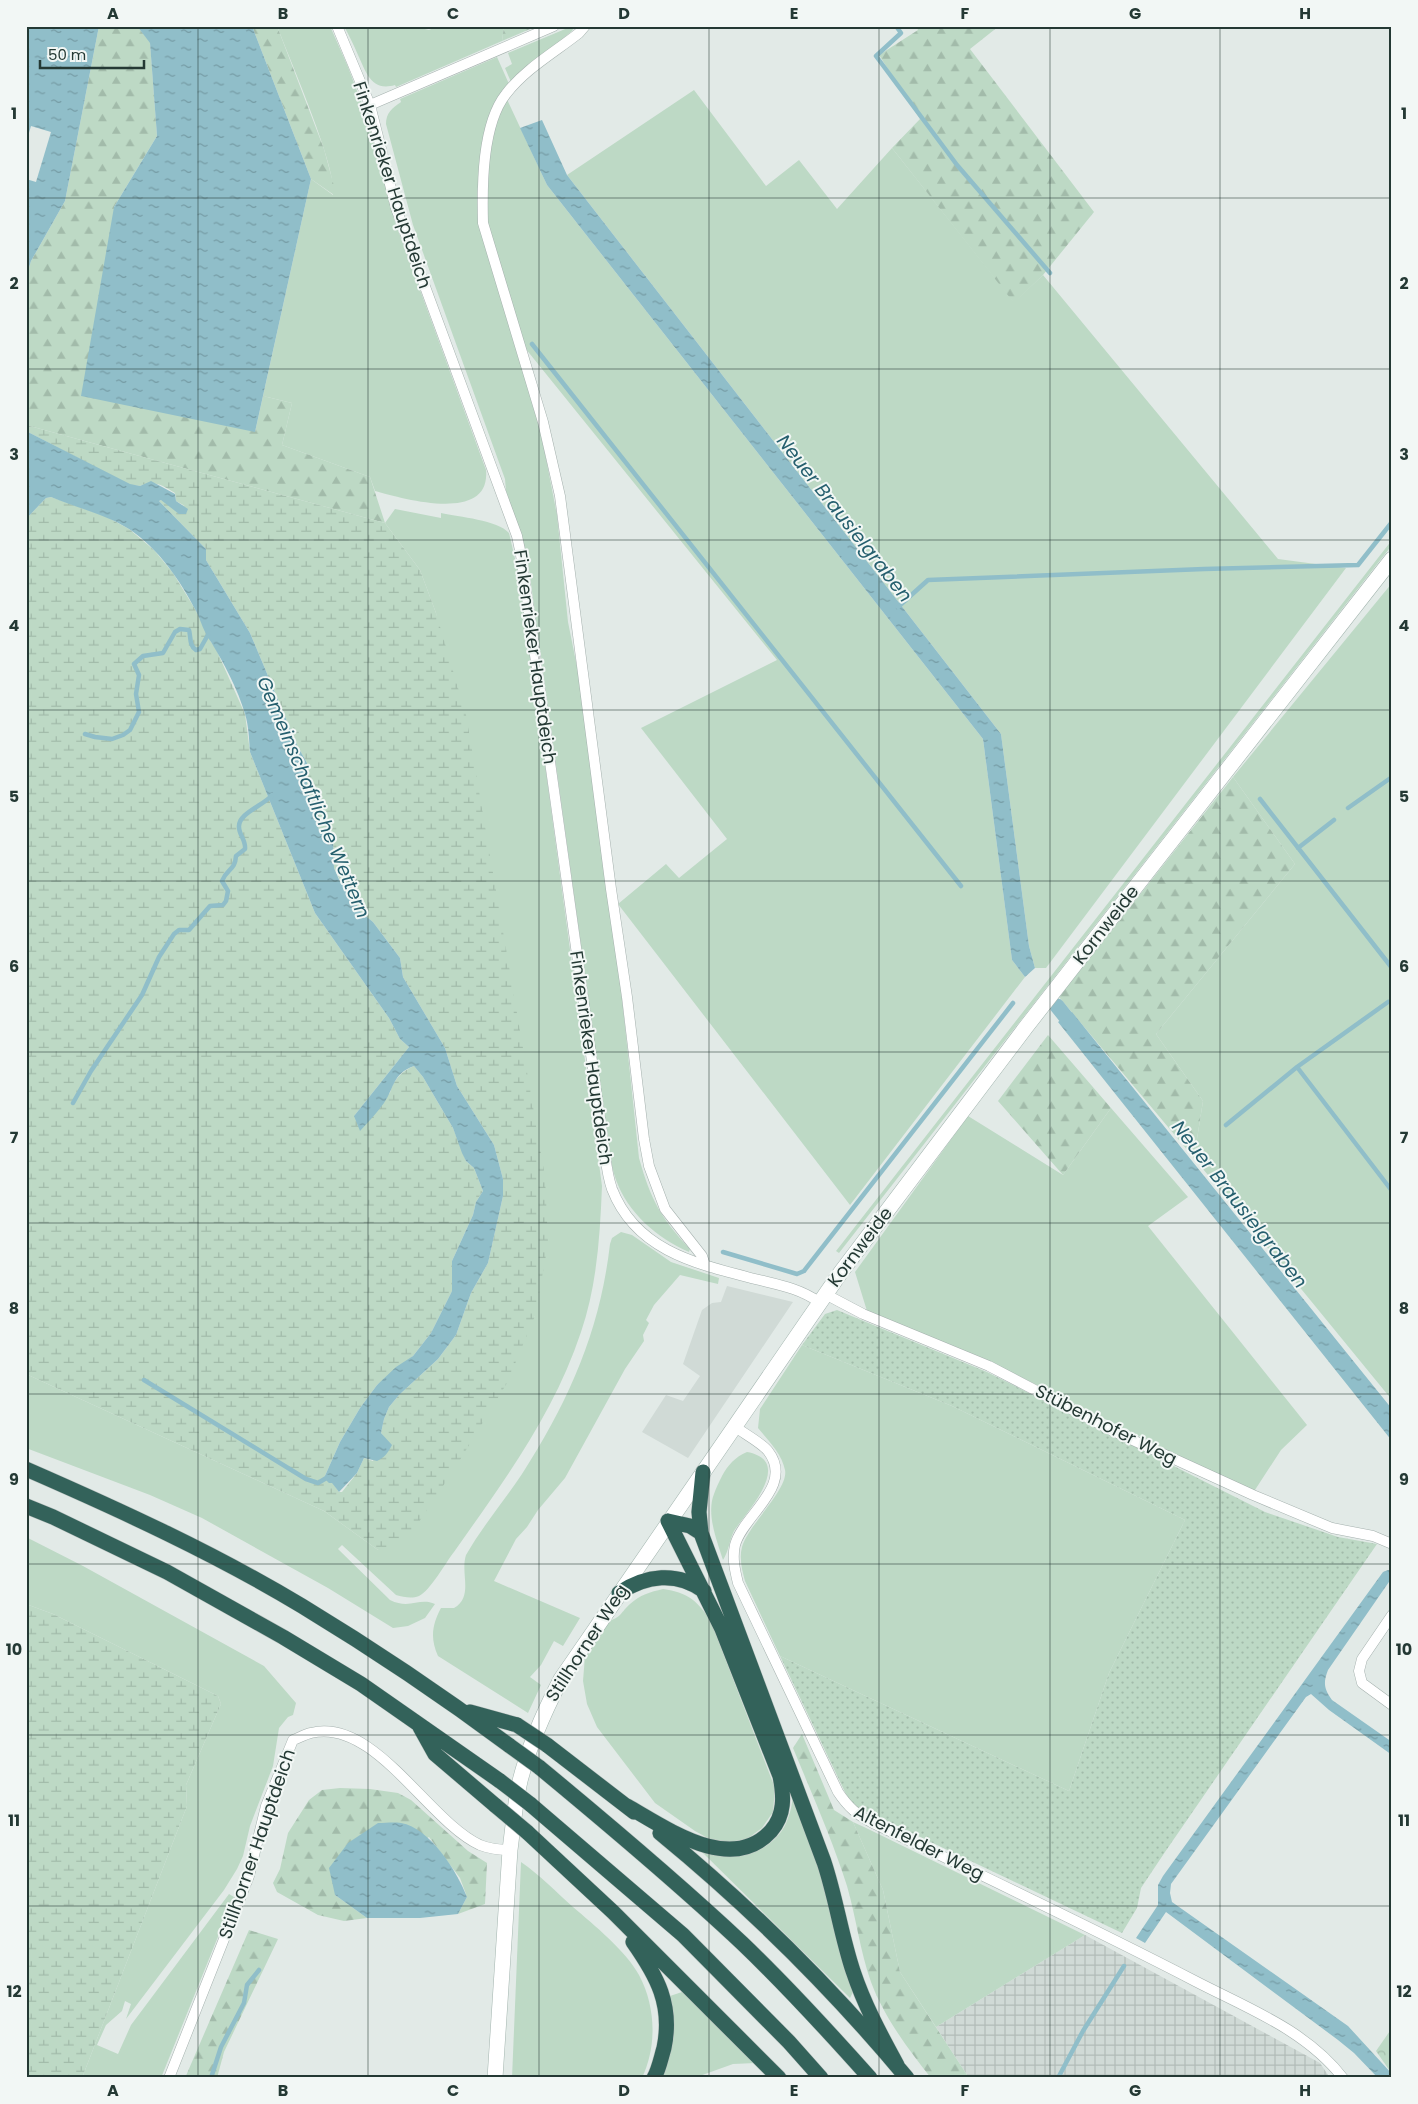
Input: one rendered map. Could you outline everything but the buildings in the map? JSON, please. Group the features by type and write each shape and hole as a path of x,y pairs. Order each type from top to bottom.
{"highway":[{"path":"26,1469 106,1504 204,1552 292,1600 461,1709 539,1767 656,1864 744,1944 815,2016 870,2078"},
{"path":"703,1472 699,1512 701,1533 824,1862 834,1892 852,1969 871,2016 897,2066"},
{"path":"26,1506 167,1572 306,1651 361,1684 500,1781 530,1804 683,1935 789,2042 821,2078"},
{"path":"668,1521 685,1524 701,1533"},
{"path":"627,1806 683,1837 718,1848 738,1848 755,1843 768,1834 777,1823 782,1808 784,1792 780,1776 722,1630 668,1521"},
{"path":"619,1593 639,1582 661,1577 680,1579 704,1592"},
{"path":"461,1709 517,1725 547,1745 627,1806 738,1901 817,1979 907,2078"},
{"path":"417,1722 435,1754 527,1832 613,1912 779,2078"},
{"path":"613,1912 647,1962 658,1981 664,2000 666,2036 662,2056 654,2078"}],"main road":[{"name":"Kornweide","path":"822,1298 1026,1027 1392,559"},
{"name":"Stillhorner Weg","path":"495,2078 510,1850 520,1782 542,1716 561,1679 822,1298"}],"street":[{"name":"Finkenrieker Hauptdeich","path":"338,26 370,105 396,208 517,536 608,1176 622,1210 643,1233 677,1255 705,1265 822,1298"},
{"path":"370,105 554,26"},
{"path":"585,26 579,33 522,77 505,95 498,106 488,144 482,190 483,223 543,422 560,496 649,1166 665,1209 702,1256 705,1265"},
{"name":"Stübenhofer Weg","path":"822,1298 989,1366 1113,1430 1235,1487 1332,1528 1373,1536 1392,1544"},
{"name":"Altenfelder Weg","path":"734,1426 768,1451 774,1464 776,1476 773,1488 742,1531 735,1545 734,1558 738,1583 838,1792 846,1805 857,1815 1119,1941 1292,2032 1330,2062 1343,2078"},
{"path":"1392,1615 1362,1659 1359,1671 1362,1684 1392,1705"},
{"name":"Stillhorner Hauptdeich","path":"168,2078 249,1876 266,1806 293,1740 311,1733 320,1732 341,1734 359,1741 380,1757 470,1840 496,1850 510,1850"}],"shaded area":[{"path":"727,1286 793,1302 688,1458 642,1432 666,1395 683,1401 700,1376 683,1364 702,1310 712,1303 721,1302"},
{"path":"1085,1935 1320,2063 1330,2078 969,2078 936,2027"}],"green space":[{"path":"99,26 137,26 150,42 157,136 114,207 255,432 263,396 292,403 282,445 370,477 385,523 26,425 26,277 31,261 65,201"},
{"path":"252,26 277,26 324,149 334,186 334,195 311,179"},
{"path":"277,26 330,26 348,67 370,125 394,219 486,470 484,487 475,497 461,502 443,504 388,495 375,491 370,477 282,445 292,403 263,396 311,179 333,195 333,182 321,139"},
{"path":"344,26 412,26 429,30 438,26 504,26 502,41 396,87 395,85 380,86 371,79"},
{"path":"504,26 537,26 502,41"},
{"path":"916,26 999,26 970,49 1094,212 1043,275 1014,303 892,148 920,119 879,55 918,30"},
{"path":"570,27 573,29 572,31 511,82 505,68 512,64 508,53"},
{"path":"497,57 509,84 495,103 482,154 477,194 479,225 529,388 541,433 557,515 568,622 581,687 622,998 639,1158 652,1197 671,1227 690,1249 689,1252 655,1232 636,1214 621,1192 614,1174 527,555 506,491 505,479 413,225 386,124 388,114 401,102 400,99"},
{"path":"694,90 766,186 799,160 837,209 892,148 1014,302 1043,275 1278,559 1346,568 1046,968 1035,968 1029,946 1001,734 567,175"},
{"path":"505,95 547,185 983,739 1012,960 1025,977 850,1205 618,904 666,864 679,878 727,839 641,728 777,660 517,338 488,244 488,144"},
{"path":"26,425 385,523 420,570 436,613 466,715 545,1177 548,1244 535,1316 507,1383 455,1468 407,1540 378,1550 324,1511 26,1374 26,519 46,498 51,497 105,516 129,529 154,550 173,573 216,649 245,714 250,752 315,913 389,1018 400,1039 409,1047 354,1116 390,1093 393,1084 399,1076 414,1066 423,1077 453,1128 466,1161 474,1168 483,1191 476,1202 473,1215 452,1261 452,1291 431,1333 413,1356 377,1385 360,1408 340,1442 324,1478 332,1482 339,1492 342,1492 357,1473 364,1458 373,1461 384,1437 381,1433 389,1407 399,1395 438,1359 456,1335 471,1293 488,1263 503,1196 503,1179 494,1145 457,1086 445,1048 403,977 400,958 373,922 356,909 358,895 351,882 342,884 334,868 333,840 319,830 307,788 307,763 297,745 250,633 206,560 206,549 159,501 185,506 176,501 175,493 166,488 154,483 140,486 130,485 26,431"},
{"path":"395,509 441,518 441,513 478,520 496,525 509,533 520,580 602,1186 599,1242 591,1296 570,1362 557,1391 526,1446 433,1583 419,1596 410,1598 396,1595 342,1545 338,1549 390,1600 403,1604 429,1602 435,1604 425,1618 408,1626 393,1628 328,1588 202,1518 150,1495 26,1448 26,1374 324,1511 378,1550 535,1316 436,613 420,570 385,523"},
{"path":"1392,540 1392,545 839,1253 836,1251"},
{"path":"1392,583 1392,1400 1194,1158 1203,1101 1156,1034 1295,864 1233,777"},
{"path":"1233,777 1295,864 1156,1034 1203,1101 1194,1158 1059,997"},
{"path":"1048,1035 1111,1108 1063,1175 998,1101"},
{"path":"1111,1108 1188,1197 1148,1226 1307,1425 1281,1450 1253,1493 991,1362 867,1311 855,1272 968,1116 1063,1175"},
{"path":"621,1232 632,1235 671,1262 719,1278 718,1284 680,1275 654,1305 646,1320 649,1323 643,1335 644,1341 625,1369 565,1478 516,1539 494,1581 580,1618 563,1646 554,1641 541,1665 530,1677 541,1685 528,1713 438,1656 433,1637 434,1626 441,1608 454,1608 460,1603 465,1591 466,1555 539,1447 568,1392 580,1364 599,1306 610,1244 612,1238"},
{"path":"837,1310 987,1372 1265,1512 1338,1537 1377,1544 1141,1888 1137,1908 1122,1933 859,1808 849,1800 780,1656 1069,1791 1109,1673 1185,1520 952,1406 802,1345 825,1314"},
{"path":"802,1345 952,1406 1185,1520 1109,1673 1069,1791 780,1656 745,1581 741,1555 746,1538 775,1497 785,1478 785,1470 781,1458 758,1428 760,1409"},
{"path":"747,1452 761,1457 767,1465 768,1476 756,1500 734,1531 723,1560 713,1527 712,1502 727,1468 735,1459"},
{"path":"26,1537 83,1566 264,1666 296,1703 293,1715 288,1717 279,1728 273,1766 250,1826 243,1856 237,1869 224,1890 126,2019 131,2004 125,2001 122,2011 106,2025 97,2045 118,2054 131,2025 229,1894 234,1897 161,2078 82,2078 187,1806 186,1785 221,1704 218,1696 53,1614 26,1604"},
{"path":"663,1589 690,1598 700,1606 710,1619 775,1788 773,1812 762,1828 747,1839 728,1842 713,1841 655,1803 597,1727 587,1704 583,1681 585,1656 608,1621 618,1616 638,1598"},
{"path":"26,1604 53,1614 218,1696 221,1704 186,1785 187,1806 82,2078 26,2078"},
{"path":"802,1734 834,1810 853,1822 883,1890 900,1972 969,2078 931,2078 897,2032 876,1995 867,1970 841,1868 793,1748"},
{"path":"340,1788 370,1789 398,1793 411,1800 468,1851 487,1863 485,1904 458,1914 467,1897 460,1878 429,1837 335,1895 367,1918 344,1921 318,1915 277,1892 273,1883 280,1869 288,1833 309,1800 322,1790"},
{"path":"793,1795 829,1896 854,1990 850,1998 702,1852 736,1857 756,1852 763,1848 776,1838 785,1825 790,1813"},
{"path":"853,1822 1085,1935 936,2027 900,1972 883,1890"},
{"path":"521,1862 609,1939 626,1957 639,1975 649,2000 652,2026 650,2053 642,2078 512,2078"},
{"path":"249,1930 278,1939 224,2052 217,2078 185,2078"},
{"path":"682,1992 756,2063 733,2064 694,2078 660,2078 674,2037 670,1996"},
{"path":"1392,2028 1392,2074 1376,2051"}],"water":[{"path":"26,26 99,26 65,201 31,261 26,277"},
{"path":"137,26 252,26 311,179 255,432 81,396 114,207 157,136 150,43"},
{"path":"542,120 567,175 1001,734 1029,946 1035,968 1025,977 1012,960 983,739 547,185 520,128"},
{"path":"26,431 130,484 140,486 151,481 175,494 176,501 188,509 186,514 179,514 161,500 159,501 206,549 206,560 250,633 297,745 307,763 307,788 319,830 333,840 334,868 341,884 351,882 358,895 357,909 373,922 400,958 403,977 445,1048 457,1086 494,1145 503,1179 503,1196 488,1263 471,1293 456,1335 438,1359 399,1395 389,1407 381,1433 392,1445 387,1453 377,1461 364,1458 357,1473 339,1492 332,1483 329,1483 324,1478 340,1442 360,1408 377,1385 396,1367 413,1356 431,1333 452,1291 452,1261 473,1215 476,1202 483,1191 474,1168 466,1161 462,1153 453,1128 423,1077 414,1066 398,1077 384,1103 360,1131 354,1116 409,1047 400,1039 389,1018 315,913 250,752 249,733 239,696 183,588 159,555 149,545 129,529 110,519 51,497 46,498 26,519"},
{"path":"1072,1012 1392,1409 1392,1441 1058,1022"},
{"path":"1391,1570 1391,1579 1328,1670 1325,1682 1327,1692 1332,1700 1392,1742 1392,1755 1329,1710 1311,1694 1306,1697 1171,1884 1170,1893 1172,1902 1348,2026 1392,2074 1392,2078 1378,2078 1354,2053 1338,2040 1166,1912 1145,1943 1136,1938 1158,1905 1158,1885 1163,1876 1383,1572"},
{"path":"378,1823 401,1823 412,1827 422,1833 441,1852 457,1875 467,1897 458,1914 420,1918 367,1918 335,1895 329,1868 348,1843"}],"pier":[{"path":"31,126 51,132 36,182 26,179 26,143"}],"waterway":[{"path":"896,26 901,33 876,56 957,165 1050,273"},
{"path":"532,344 961,886"},
{"path":"898,607 928,580 1358,565 1392,522"},
{"path":"85,734 112,739 130,730 139,712 136,694 139,675 134,664 143,656 163,653 175,632 180,629 189,630 191,644 196,650 200,649 209,633"},
{"path":"1348,808 1392,777"},
{"path":"73,1103 91,1071 142,995 159,957 174,934 179,930 189,930 210,906 223,905 226,901 228,891 222,881 234,864 236,856 245,849 239,830 240,822 247,813 272,795"},
{"path":"1260,799 1392,968"},
{"path":"1298,848 1334,820"},
{"path":"1226,1125 1297,1067 1388,1002"},
{"path":"723,1252 797,1274 804,1271 1013,1003"},
{"name":"Neuer Brausielgraben","path":"1057,1006 1077,1031"},
{"path":"1297,1067 1392,1191"},
{"path":"144,1380 306,1479 318,1483 328,1477"},
{"path":"1058,2078 1083,2031 1124,1966"},
{"path":"211,2078 221,2047 244,2003 247,1985 259,1970"}],"water label":[{"name":"Gemeinschaftliche Wettern","path":"314,797"}]}
